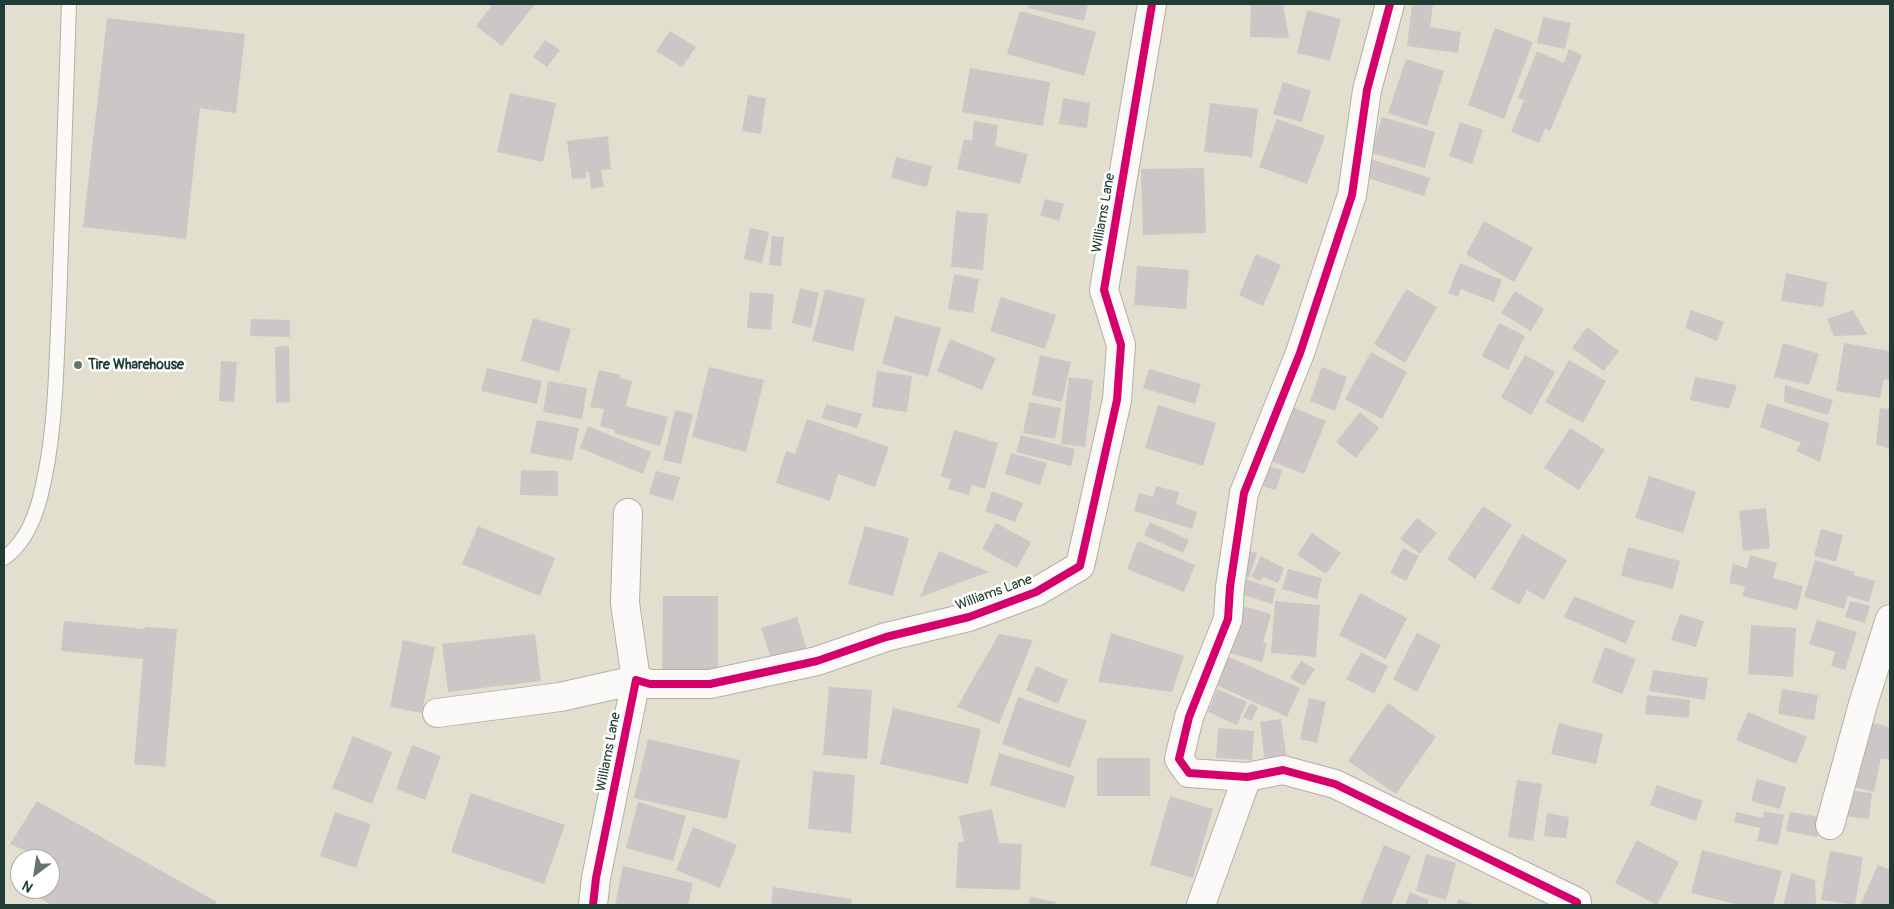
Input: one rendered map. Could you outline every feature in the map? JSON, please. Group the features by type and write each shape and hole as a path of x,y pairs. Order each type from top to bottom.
{"street":[{"name":"Williams Lane","path":"593,905 596,878 636,680 650,684 710,684 817,660 886,637 968,618 1036,592 1080,566 1117,400 1121,345 1104,290 1152,4"},
{"path":"1390,4 1367,90 1352,196 1300,353 1244,493 1230,587 1228,619 1189,717 1179,759 1189,773 1247,777 1283,770 1335,784 1577,902 1577,905"},
{"path":"437,713 560,697 636,680 626,602 628,512"},
{"path":"1830,825 1863,704 1890,619"},
{"path":"1200,905 1247,777"}],"lane":[{"path":"4,558 13,552 29,529 40,498 52,434 62,225 69,4"}],"building":[{"path":"493,4 535,4 502,46 476,26"},
{"path":"1029,4 1088,4 1084,21 1028,8"},
{"path":"1251,4 1283,4 1289,38 1250,37"},
{"path":"1412,4 1433,4 1430,27 1461,32 1458,53 1407,46"},
{"path":"1307,10 1341,19 1330,61 1297,53"},
{"path":"1020,11 1096,32 1084,76 1007,54"},
{"path":"1543,17 1571,23 1565,49 1537,43"},
{"path":"107,18 245,34 236,113 200,108 186,239 83,227"},
{"path":"1495,28 1533,42 1504,119 1468,105"},
{"path":"670,31 696,47 682,67 656,51"},
{"path":"545,40 560,50 547,67 533,57"},
{"path":"1569,49 1582,55 1550,131 1545,129 1539,143 1511,132 1524,100 1518,98 1537,51 1564,63"},
{"path":"1406,59 1444,71 1427,126 1388,113"},
{"path":"970,68 1050,82 1043,126 962,112"},
{"path":"1283,82 1311,91 1302,122 1273,114"},
{"path":"510,93 556,103 543,162 497,152"},
{"path":"748,95 766,98 761,134 742,131"},
{"path":"1063,98 1090,103 1087,128 1059,124"},
{"path":"1210,103 1258,109 1252,157 1204,152"},
{"path":"1382,117 1435,132 1425,168 1371,153"},
{"path":"1277,119 1325,136 1307,184 1259,167"},
{"path":"974,121 998,125 995,146 1028,154 1020,184 957,169 964,139 972,141"},
{"path":"1460,122 1483,130 1472,164 1449,156"},
{"path":"608,136 611,169 601,170 604,187 591,189 589,172 586,172 586,178 572,179 567,141"},
{"path":"896,157 932,166 927,187 891,178"},
{"path":"1371,159 1430,178 1424,196 1365,177"},
{"path":"1204,168 1206,233 1143,235 1141,169"},
{"path":"1045,199 1064,204 1059,221 1040,215"},
{"path":"956,211 988,214 983,270 951,267"},
{"path":"1484,221 1533,248 1514,282 1466,254"},
{"path":"750,228 769,232 762,263 744,259"},
{"path":"772,236 784,237 781,266 769,265"},
{"path":"1256,254 1281,265 1263,306 1239,295"},
{"path":"1460,263 1502,280 1494,302 1461,289 1458,297 1448,293"},
{"path":"1137,266 1189,270 1186,309 1134,305"},
{"path":"1786,273 1827,282 1823,307 1781,301"},
{"path":"954,274 979,279 973,313 948,309"},
{"path":"800,288 819,293 811,328 792,323"},
{"path":"825,289 865,299 853,351 812,341"},
{"path":"1406,289 1437,307 1405,363 1374,344"},
{"path":"1515,291 1544,309 1531,331 1501,313"},
{"path":"750,292 774,294 771,330 747,328"},
{"path":"1001,297 1056,315 1045,349 990,331"},
{"path":"1691,310 1724,322 1717,341 1685,328"},
{"path":"1853,310 1867,335 1834,336 1827,319"},
{"path":"895,316 941,328 928,377 882,364"},
{"path":"533,318 571,329 559,372 521,361"},
{"path":"251,319 290,320 290,337 250,336"},
{"path":"1499,323 1525,336 1508,370 1482,356"},
{"path":"1587,327 1619,351 1604,371 1572,348"},
{"path":"950,339 996,358 982,390 937,371"},
{"path":"1783,343 1819,354 1809,385 1774,377"},
{"path":"1844,343 1890,351 1890,380 1884,379 1880,398 1836,391"},
{"path":"289,346 290,402 276,403 275,347"},
{"path":"1371,352 1407,372 1382,419 1345,399"},
{"path":"1040,355 1071,362 1062,402 1032,395"},
{"path":"1525,355 1555,372 1531,415 1501,397"},
{"path":"1569,360 1606,381 1583,423 1545,402"},
{"path":"221,361 237,362 234,402 219,401"},
{"path":"709,367 764,380 746,452 692,437"},
{"path":"1322,367 1347,377 1335,411 1310,401"},
{"path":"487,368 542,381 537,404 481,391"},
{"path":"1149,369 1201,384 1195,404 1143,388"},
{"path":"599,370 621,375 620,378 632,381 626,406 668,417 660,446 614,433 615,430 600,426 604,409 590,407"},
{"path":"877,371 912,376 907,412 872,407"},
{"path":"1069,377 1093,380 1085,447 1061,444"},
{"path":"1695,377 1737,385 1729,409 1690,400"},
{"path":"548,381 587,388 582,419 543,412"},
{"path":"1785,385 1833,400 1828,415 1784,402"},
{"path":"1029,402 1061,408 1055,439 1023,433"},
{"path":"1767,403 1829,423 1820,462 1796,451 1801,443 1760,427"},
{"path":"826,404 862,414 857,428 822,418"},
{"path":"1158,405 1216,423 1203,466 1145,448"},
{"path":"1292,407 1326,421 1304,474 1271,461"},
{"path":"1880,408 1890,409 1890,449 1876,444"},
{"path":"675,410 693,414 681,464 663,460"},
{"path":"1360,412 1379,428 1356,458 1336,442"},
{"path":"807,419 889,447 875,487 838,474 830,501 776,483 786,451 795,454"},
{"path":"537,420 579,428 572,461 530,453"},
{"path":"588,426 651,452 643,474 580,448"},
{"path":"1570,428 1605,450 1579,490 1544,468"},
{"path":"954,430 998,443 985,489 972,485 969,495 948,489 951,479 941,476"},
{"path":"1021,435 1075,449 1071,466 1016,452"},
{"path":"1011,453 1047,463 1040,485 1005,474"},
{"path":"1259,464 1282,470 1276,490 1254,484"},
{"path":"521,470 558,471 558,496 520,495"},
{"path":"656,471 680,477 673,501 649,494"},
{"path":"1649,476 1696,492 1683,533 1635,518"},
{"path":"1156,486 1179,492 1176,504 1197,512 1192,529 1134,511 1139,493 1153,497"},
{"path":"992,491 1023,503 1015,522 985,511"},
{"path":"1483,506 1512,525 1475,579 1447,559"},
{"path":"1766,508 1770,548 1743,551 1739,511"},
{"path":"1417,518 1437,533 1420,554 1400,539"},
{"path":"1150,522 1189,540 1183,553 1144,535"},
{"path":"996,523 1031,542 1017,568 982,549"},
{"path":"478,526 555,558 540,596 462,564"},
{"path":"865,526 909,538 893,596 848,584"},
{"path":"1821,529 1843,535 1836,562 1814,556"},
{"path":"1312,533 1341,553 1326,574 1297,555"},
{"path":"1522,534 1567,560 1544,600 1527,590 1519,605 1491,589"},
{"path":"1138,541 1195,565 1184,592 1127,569"},
{"path":"1628,547 1680,561 1673,589 1621,576"},
{"path":"1403,548 1419,556 1406,581 1390,573"},
{"path":"1248,550 1257,553 1249,578 1239,575"},
{"path":"939,551 989,572 920,597"},
{"path":"1750,555 1777,563 1773,578 1803,586 1797,610 1742,596 1745,587 1729,583 1733,564 1747,568"},
{"path":"1261,556 1284,568 1278,583 1263,577 1261,581 1251,577"},
{"path":"1815,560 1855,572 1854,575 1875,581 1869,602 1848,596 1844,609 1804,597"},
{"path":"1288,569 1322,578 1317,599 1282,589"},
{"path":"1245,579 1276,589 1272,604 1241,594"},
{"path":"1360,593 1407,618 1386,659 1339,635"},
{"path":"663,596 718,596 718,677 662,676"},
{"path":"1574,596 1635,621 1626,644 1564,617"},
{"path":"1275,601 1320,605 1316,657 1271,653"},
{"path":"1850,601 1870,606 1865,623 1845,617"},
{"path":"1239,605 1271,614 1263,643 1267,643 1262,662 1218,650"},
{"path":"1680,614 1704,621 1696,647 1671,640"},
{"path":"797,617 808,654 773,665 761,628"},
{"path":"1817,620 1857,632 1845,670 1831,666 1835,652 1809,644"},
{"path":"64,621 145,629 145,627 177,629 165,767 134,764 143,659 61,651"},
{"path":"1751,625 1796,628 1793,677 1748,674"},
{"path":"1111,633 1184,656 1172,692 1098,682"},
{"path":"1417,633 1441,645 1417,692 1393,679"},
{"path":"535,634 541,681 448,692 442,644"},
{"path":"999,634 1033,640 999,724 957,707"},
{"path":"403,640 435,647 422,713 390,707"},
{"path":"1605,647 1636,659 1622,694 1592,682"},
{"path":"1361,652 1388,666 1374,694 1346,679"},
{"path":"1224,655 1300,688 1287,717 1212,683"},
{"path":"1301,661 1315,669 1304,686 1290,678"},
{"path":"1036,666 1068,680 1058,704 1026,690"},
{"path":"1653,670 1708,678 1705,700 1649,691"},
{"path":"829,687 872,690 867,759 823,755"},
{"path":"1217,689 1247,702 1237,725 1208,712"},
{"path":"1782,689 1818,695 1814,720 1778,714"},
{"path":"1647,695 1690,700 1689,718 1645,714"},
{"path":"1018,697 1087,721 1070,768 1002,744"},
{"path":"1309,698 1326,702 1317,743 1300,739"},
{"path":"1250,703 1258,707 1252,721 1243,717"},
{"path":"1388,703 1436,737 1396,794 1348,761"},
{"path":"893,708 981,729 968,784 880,764"},
{"path":"1748,712 1807,737 1796,764 1736,740"},
{"path":"1281,719 1287,760 1265,763 1260,722"},
{"path":"1860,720 1890,727 1890,760 1881,758 1874,792 1845,785"},
{"path":"1559,723 1603,734 1596,764 1551,754"},
{"path":"1218,728 1254,731 1252,760 1216,758"},
{"path":"353,736 392,752 372,804 332,788"},
{"path":"648,739 740,760 727,819 634,798"},
{"path":"412,745 441,756 425,800 396,789"},
{"path":"999,753 1075,776 1065,808 990,785"},
{"path":"1097,758 1150,758 1150,796 1097,796"},
{"path":"813,771 855,775 851,833 808,829"},
{"path":"1757,779 1786,787 1780,809 1751,801"},
{"path":"1517,780 1542,784 1533,841 1508,837"},
{"path":"1657,785 1703,801 1696,821 1650,805"},
{"path":"1847,790 1872,793 1869,819 1845,816"},
{"path":"471,793 565,825 544,884 451,852"},
{"path":"1170,796 1213,809 1193,878 1150,865"},
{"path":"37,801 217,902 215,905 52,905 41,899 60,899 60,849 21,849 10,844"},
{"path":"638,802 686,816 673,861 626,848"},
{"path":"992,809 999,843 1022,844 1020,890 956,888 958,842 964,842 959,816"},
{"path":"1764,811 1784,815 1778,845 1757,841 1760,828 1734,822 1736,812 1763,818"},
{"path":"335,812 371,824 356,868 320,856"},
{"path":"1790,812 1821,817 1817,837 1786,831"},
{"path":"1547,813 1569,817 1566,838 1544,836"},
{"path":"693,827 737,845 720,888 676,870"},
{"path":"1637,840 1679,862 1657,905 1615,883"},
{"path":"1384,845 1411,856 1391,905 1360,905"},
{"path":"1702,850 1782,871 1773,905 1739,905 1691,893"},
{"path":"1830,851 1863,857 1855,905 1821,900"},
{"path":"1426,854 1456,863 1446,900 1416,891"},
{"path":"1878,865 1890,870 1890,905 1860,905"},
{"path":"623,866 693,883 688,905 615,905"},
{"path":"1791,873 1815,880 1816,905 1783,905"},
{"path":"773,887 852,899 851,905 771,905"},
{"path":"1410,892 1429,900 1427,905 1405,905"},
{"path":"1030,897 1056,902 1055,905 1029,905"},
{"path":"1458,899 1476,905 1456,905"}],"cycle path":[{"path":"593,905 596,878 636,680 650,684 710,684 817,661 886,637 969,617 1036,592 1080,566 1117,400 1121,345 1104,290 1152,4"},
{"path":"1390,4 1367,90 1352,195 1300,353 1244,493 1230,587 1228,619 1189,717 1179,759 1189,773 1247,777 1283,770 1335,784 1577,902 1577,905"}],"place":[{"name":"Tire Wharehouse","path":"78,365"}]}
